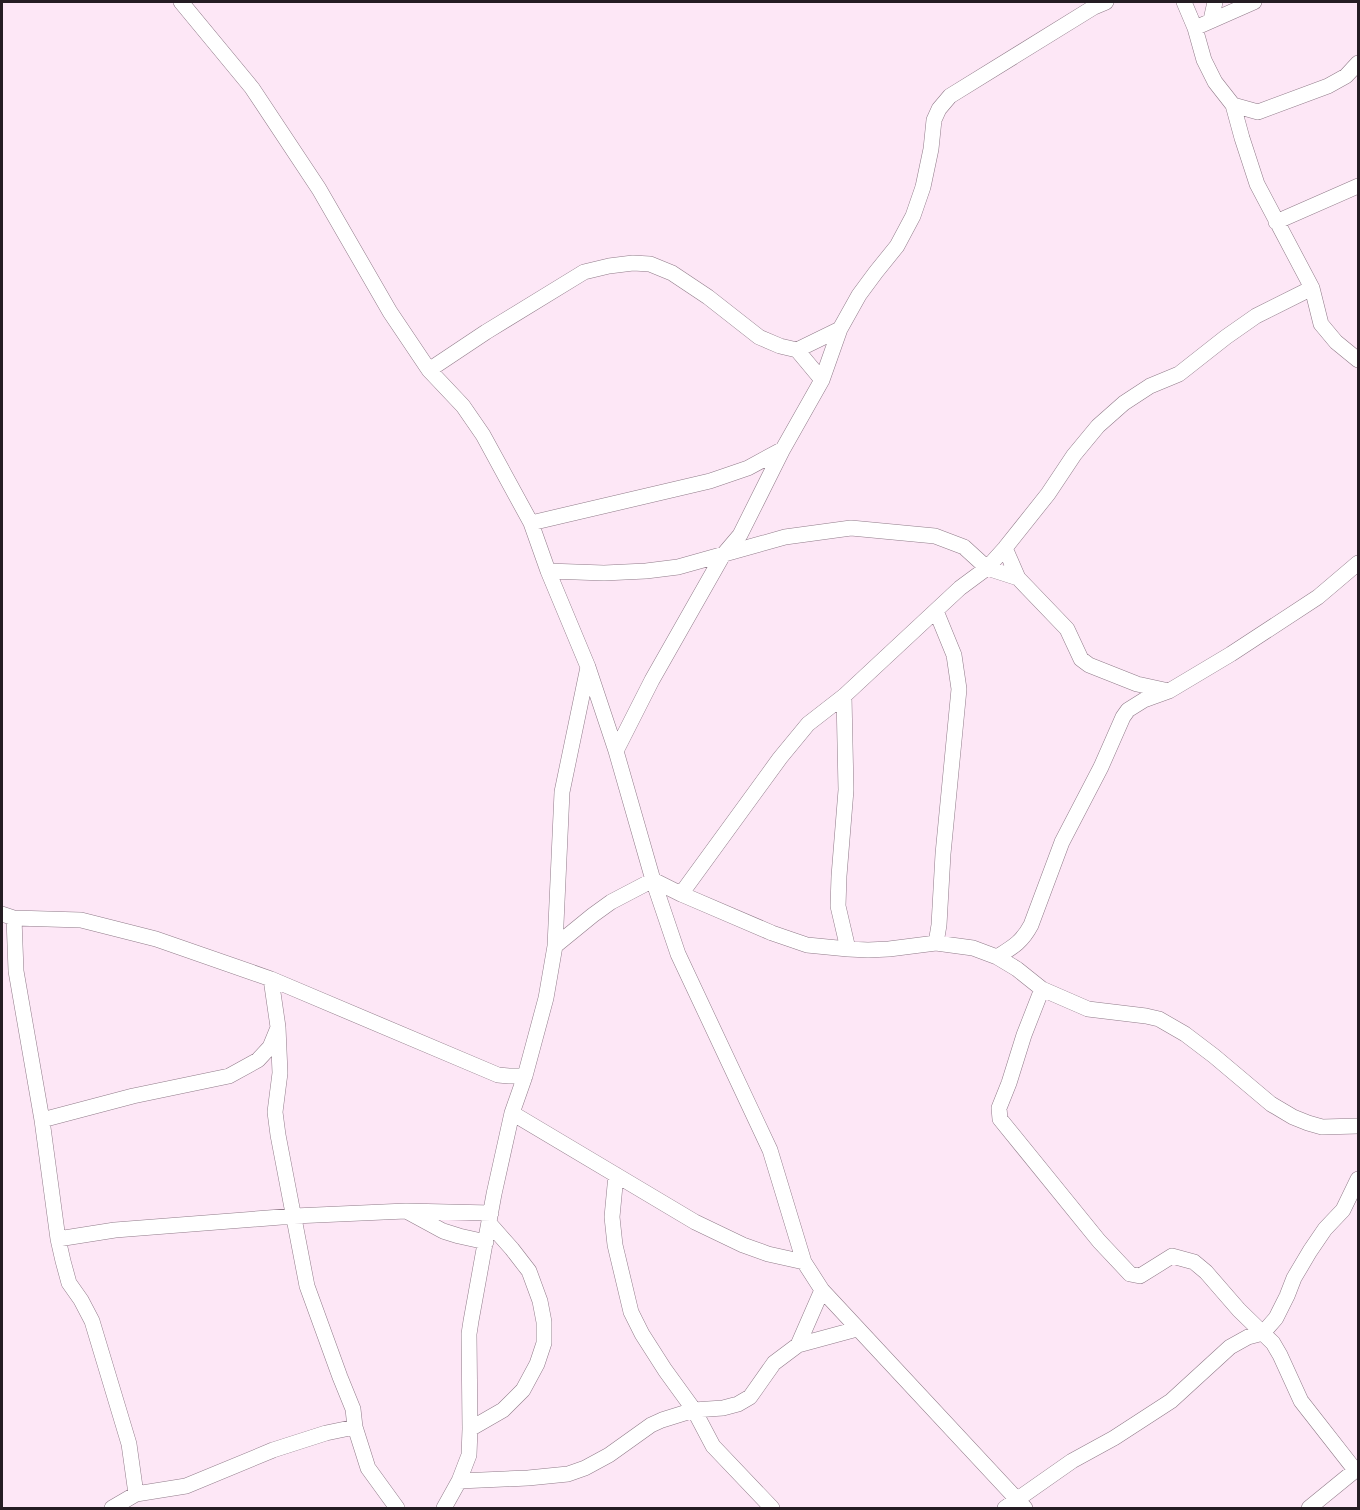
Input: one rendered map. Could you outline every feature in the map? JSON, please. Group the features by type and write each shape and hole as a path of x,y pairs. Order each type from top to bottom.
{"street":[{"path":"181,2 252,88 319,189 390,312 429,370 463,406 483,435 531,524 588,667 678,954 770,1150 804,1262 822,1290 1015,1506 1072,1461 1114,1438 1171,1401 1230,1347 1248,1337 1263,1333 1276,1318 1294,1278 1310,1251 1325,1229 1343,1210 1359,1179"},
{"path":"616,751 652,680 723,555 740,535 783,449 822,380 840,329 859,295 897,246 913,216 923,187 934,120 939,109 950,96 1094,7 1106,2"},
{"path":"1184,2 1195,28 1204,60 1215,82 1233,105 1257,184 1312,288 1321,324 1336,342 1359,360"},
{"path":"1211,20 1215,2"},
{"path":"1195,28 1254,2"},
{"path":"1233,105 1258,112 1329,86 1346,76 1359,63"},
{"path":"1242,138 1258,112"},
{"path":"1276,222 1359,186"},
{"path":"429,370 584,272 633,263 650,264 672,273 708,297 759,337 797,350 822,380"},
{"path":"681,894 780,758 808,724 844,696 960,588 987,568 1048,494 1074,455 1098,426 1124,403 1150,386 1179,374 1256,316 1312,288"},
{"path":"797,350 840,329"},
{"path":"531,524 710,481 748,468 783,449"},
{"path":"548,571 604,573 678,567 785,537 851,528 935,536 964,547 987,568 1018,578"},
{"path":"1005,548 1018,578 1067,629 1081,659 1089,665 1137,684 1169,691"},
{"path":"997,957 1016,945 1031,925 1062,842 1128,710 1144,700 1169,691 1232,654 1318,597 1359,563"},
{"path":"936,611 954,655 959,689 936,943"},
{"path":"444,1509 459,1481 469,1455 469,1334 512,1113 525,1076 546,998 555,946 562,792 588,667"},
{"path":"844,696 846,790 838,906 848,949"},
{"path":"555,946 611,902 653,880"},
{"path":"653,880 772,933 807,945 848,949 889,949 936,943 973,948 997,957 1017,969 1042,989 1088,1009 1159,1019 1185,1034 1214,1056 1271,1104 1308,1124 1322,1127 1359,1126"},
{"path":"136,1494 129,1444 92,1321 69,1283 58,1239 42,1120 8,916 81,920 156,939 271,979 498,1075 525,1076"},
{"path":"271,979 278,1027 280,1073 275,1112 307,1286 353,1409 368,1468 397,1509"},
{"path":"1042,989 999,1108 1000,1119 1099,1241 1130,1274 1140,1276 1172,1256 1194,1262 1273,1343 1301,1401 1357,1469 1309,1509"},
{"path":"42,1120 133,1096 229,1076 258,1060 270,1047 278,1027"},
{"path":"512,1113 695,1222 743,1245 768,1254 804,1262"},
{"path":"616,1175 612,1217 615,1245 631,1312 659,1361 694,1410 713,1446 772,1509"},
{"path":"58,1239 115,1230 294,1216 406,1211 490,1218 529,1271 540,1301 544,1322 544,1343 537,1364 523,1390 503,1410 470,1429"},
{"path":"406,1211 443,1231 486,1242"},
{"path":"798,1345 822,1290"},
{"path":"459,1481 568,1474 585,1468 662,1420 694,1410 723,1408 738,1404 750,1397 774,1363 798,1345 857,1329"},
{"path":"112,1509 136,1494 186,1486 273,1450 326,1433 356,1428"}]}
